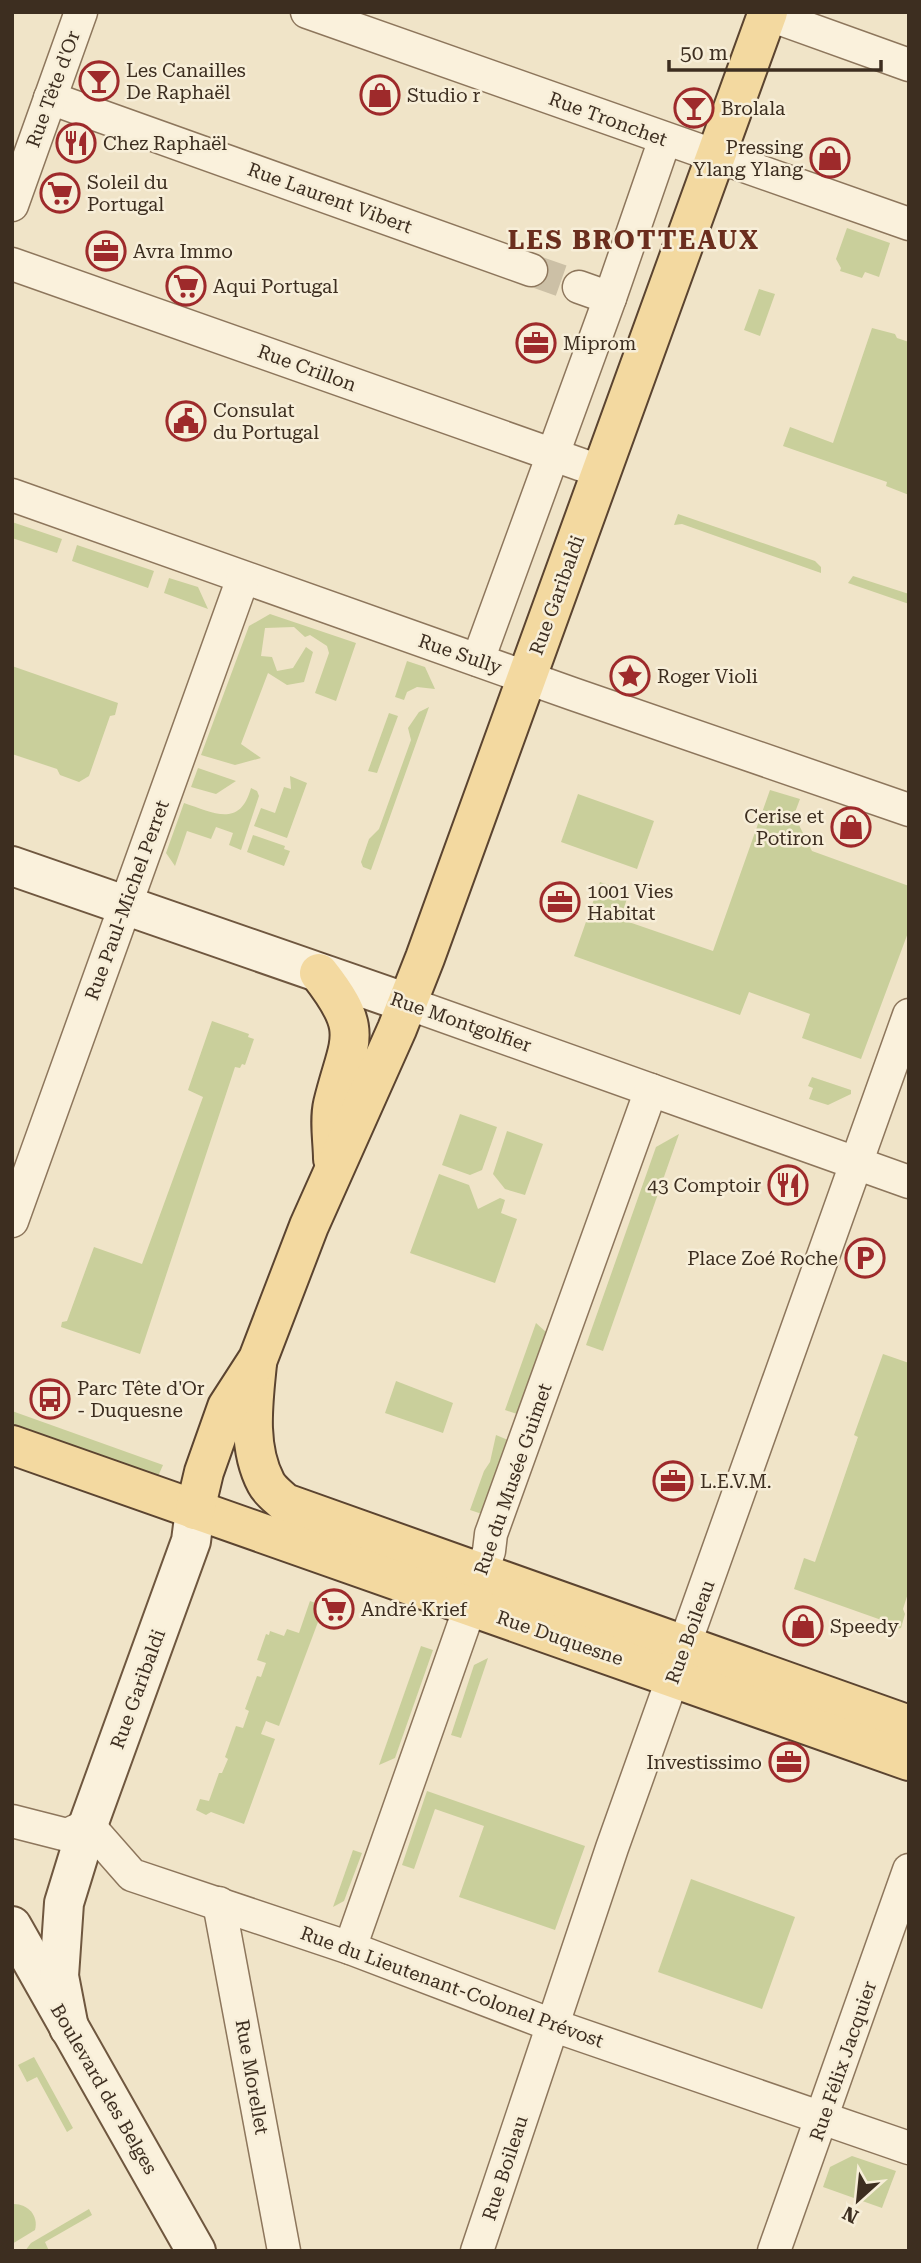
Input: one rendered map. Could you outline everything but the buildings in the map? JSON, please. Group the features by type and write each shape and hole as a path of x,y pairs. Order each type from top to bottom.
{"main road":[{"name":"Rue Garibaldi","path":"69,2028 60,1976 64,1903 88,1825 191,1541 204,1472 228,1407 258,1359 309,1226 407,1003 767,13"},
{"name":"Rue Montgolfier","path":"12,866 407,1003"},
{"name":"Rue Garibaldi","path":"319,973 337,996 347,1015 351,1042 332,1107 333,1172"},
{"name":"Rue Garibaldi","path":"258,1359 252,1412 258,1458 267,1485 285,1503"},
{"name":"Rue Duquesne","path":"12,1446 195,1510 476,1590 679,1662 909,1761"},
{"name":"Rue Duquesne","path":"285,1503 476,1590"},
{"name":"Rue Duquesne","path":"679,1662 909,1725"},
{"name":"Boulevard des Belges","path":"12,1926 196,2251"}],"street":[{"name":"Rue Tête d'Or","path":"12,205 81,12"},
{"name":"Rue Tronchet","path":"307,12 909,225"},
{"path":"767,13 909,65"},
{"name":"Rue Laurent Vibert","path":"50,98 531,270"},
{"path":"478,660 554,455 665,139"},
{"name":"Rue Crillon","path":"12,264 602,472"},
{"path":"579,287 610,298"},
{"name":"Rue Sully","path":"12,495 526,678 909,810"},
{"name":"Rue Paul-Michel Perret","path":"12,1221 243,578"},
{"name":"Rue Montgolfier","path":"407,1003 909,1182"},
{"name":"Rue Boileau","path":"477,2251 552,2025 909,1015"},
{"name":"Rue du Musée Guimet","path":"350,1948 476,1590 489,1551 491,1534 651,1090"},
{"path":"12,1821 67,1835 88,1825"},
{"name":"Rue du Lieutenant-Colonel Prévost","path":"88,1825 132,1875 350,1948 552,2025 909,2148"},
{"name":"Rue Félix Jacquier","path":"775,2251 909,1870"},
{"name":"Rue Morellet","path":"219,1903 284,2251"}],"green space":[{"path":"847,228 890,243 879,277 865,272 862,278 840,271 836,259"},
{"path":"759,289 775,294 760,336 744,330"},
{"path":"872,328 895,334 897,338 909,342 909,495 886,486 887,482 783,446 790,427 833,443"},
{"path":"678,514 815,561 821,567 821,573 682,524 674,525"},
{"path":"12,522 62,539 57,553 12,538"},
{"path":"77,545 154,571 148,588 72,561"},
{"path":"853,576 909,594 909,604 848,583"},
{"path":"169,578 198,587 208,609 164,593"},
{"path":"270,614 356,643 336,701 315,693 329,653 327,646 310,635 305,637 294,627 265,628 261,656 272,657 277,671 293,668 306,647 313,652 304,682 287,685 268,673 241,744 261,758 235,765 201,755 249,626"},
{"path":"407,661 425,667 435,689 417,687 407,692 404,700 395,697"},
{"path":"12,666 118,703 115,715 110,716 89,776 79,782 60,775 57,769 12,754"},
{"path":"429,707 371,870 363,867 361,862 369,839 379,829 411,740 408,728 419,712"},
{"path":"389,713 398,716 377,773 368,771"},
{"path":"198,768 236,781 216,794 191,787"},
{"path":"290,776 307,783 287,838 254,826 261,808 275,813 284,787 291,789"},
{"path":"251,788 257,791 259,796 241,850 229,845 233,833 216,827 211,839 187,831 175,866 166,853 184,803 215,813 233,813 246,801"},
{"path":"770,790 800,799 794,815 812,851 909,886 909,930 861,1059 802,1038 810,1014 749,992 740,1015 574,956 600,882 629,893 620,919 713,951"},
{"path":"578,794 654,821 637,869 561,842"},
{"path":"253,835 285,846 284,849 290,851 284,866 247,852"},
{"path":"212,1021 249,1034 248,1037 254,1039 245,1065 235,1067 140,1354 61,1327 62,1322 67,1321 94,1247 142,1264 203,1097 188,1090"},
{"path":"812,1077 851,1090 851,1094 828,1105 809,1099 813,1088 808,1086"},
{"path":"460,1114 497,1127 482,1170 470,1175 442,1165"},
{"path":"507,1131 543,1144 525,1195 505,1189 493,1174"},
{"path":"679,1134 603,1351 586,1345 656,1147"},
{"path":"439,1174 469,1185 478,1209 500,1198 505,1200 501,1213 517,1219 495,1283 410,1253"},
{"path":"536,1323 546,1332 517,1414 505,1410"},
{"path":"883,1354 909,1363 909,1590 901,1628 897,1629 887,1622 794,1589 804,1558 815,1562 858,1437 854,1435"},
{"path":"396,1381 453,1403 443,1433 385,1413"},
{"path":"12,1411 163,1465 156,1481 12,1430"},
{"path":"496,1435 508,1440 482,1514 470,1510 490,1462"},
{"path":"310,1601 324,1606 279,1726 266,1721 261,1734 275,1739 244,1824 211,1812 206,1815 196,1810 200,1799 209,1801 219,1773 222,1773 228,1759 225,1757 236,1726 243,1728 249,1711 245,1709 257,1676 261,1677 266,1663 257,1660 266,1634 269,1635 270,1631 284,1636 287,1629 299,1633"},
{"path":"421,1646 433,1650 395,1758 379,1765"},
{"path":"488,1658 461,1738 451,1735 474,1665"},
{"path":"427,1791 585,1846 555,1930 459,1897 484,1826 435,1809 414,1869 402,1865"},
{"path":"353,1850 362,1853 344,1901 333,1907"},
{"path":"691,1879 795,1917 762,2009 658,1972"},
{"path":"34,2057 73,2128 67,2132 37,2077 27,2082 18,2065"},
{"path":"852,2156 896,2171 882,2208 823,2187 830,2167"},
{"path":"12,2204 31,2211 36,2225 35,2230 12,2244"},
{"path":"89,2209 92,2215 45,2242 49,2251 25,2251 31,2243"}],"tunnel":[{"path":"531,270 579,287"}],"place":[{"name":"Les Canailles De Raphaël","path":"99,81"},
{"name":"Studio r","path":"380,95"},
{"name":"Brolala","path":"694,108"},
{"name":"Chez Raphaël","path":"76,143"},
{"name":"Pressing Ylang Ylang","path":"830,158"},
{"name":"Soleil du Portugal","path":"60,193"},
{"name":"Avra Immo","path":"106,251"},
{"name":"Aqui Portugal","path":"186,286"},
{"name":"Miprom","path":"536,343"},
{"name":"Consulat du Portugal","path":"186,421"},
{"name":"Roger Violi","path":"630,676"},
{"name":"Cerise et Potiron","path":"851,827"},
{"name":"1001 Vies Habitat","path":"560,902"},
{"name":"43 Comptoir","path":"788,1185"},
{"name":"Place Zoé Roche","path":"865,1258"},
{"name":"Parc Tête d'Or - Duquesne","path":"50,1399"},
{"name":"L.E.V.M.","path":"673,1481"},
{"name":"André Krief","path":"334,1609"},
{"name":"Speedy","path":"803,1626"},
{"name":"Investissimo","path":"789,1762"}],"district":[{"name":"LES BROTTEAUX","path":"634,240"}]}
